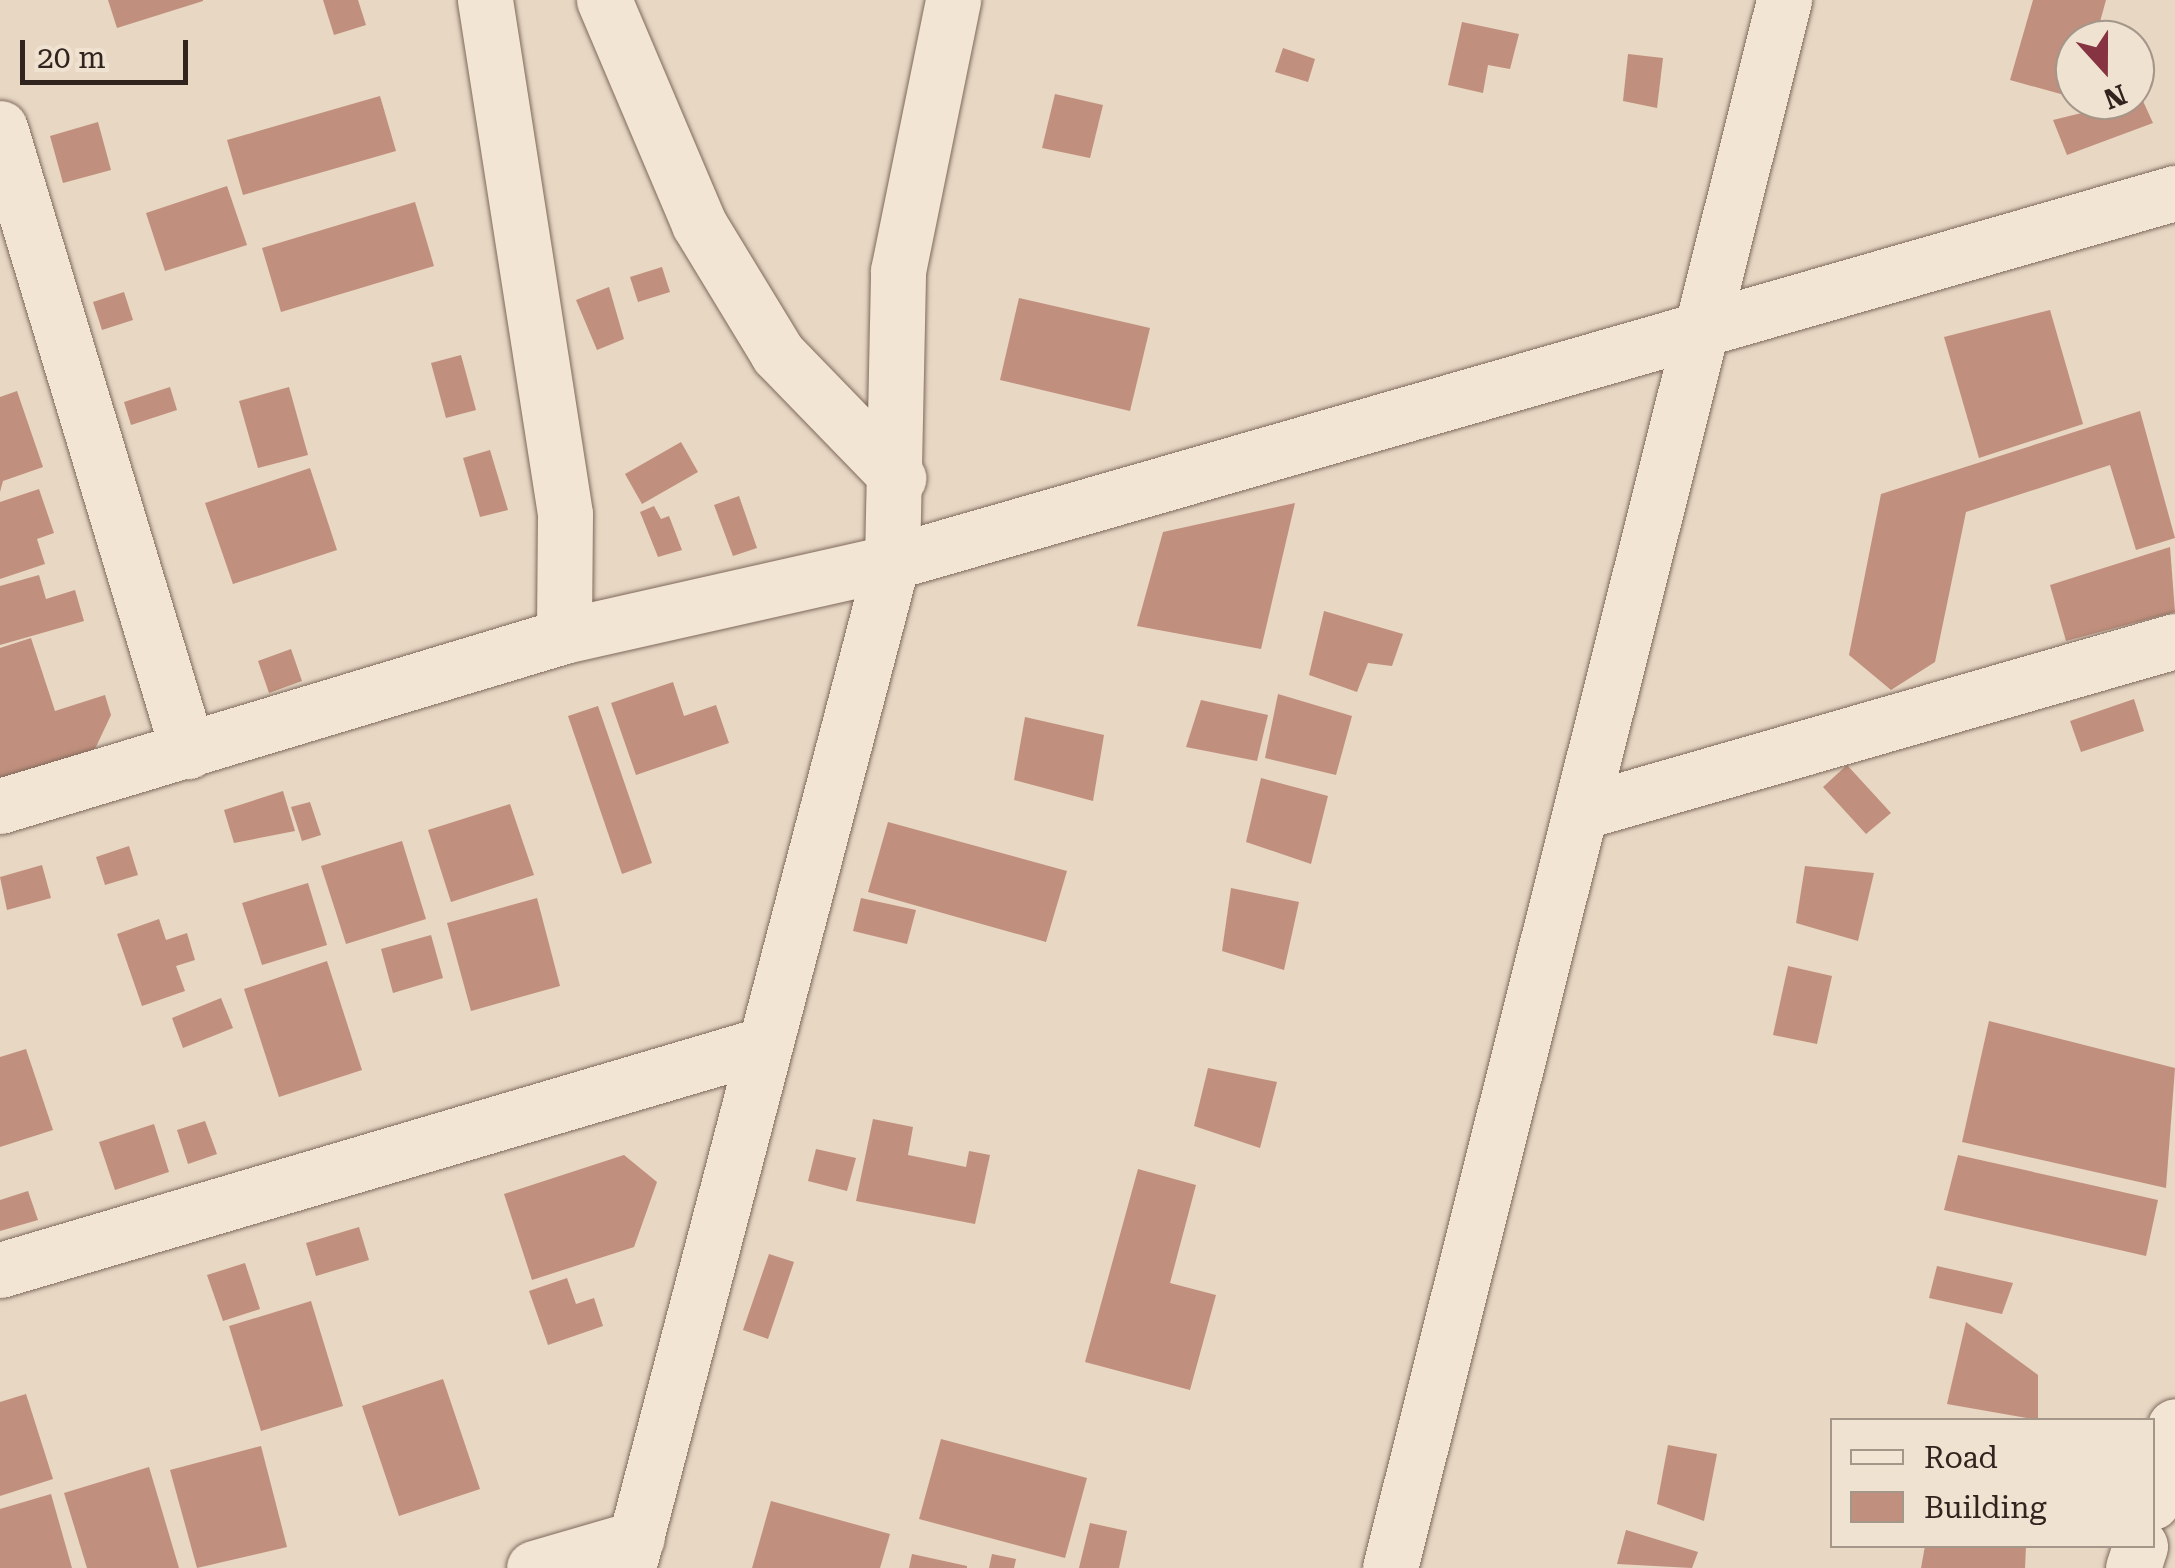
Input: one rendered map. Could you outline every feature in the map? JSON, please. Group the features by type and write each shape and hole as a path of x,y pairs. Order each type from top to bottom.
{"street":[{"path":"485,0 565,514 564,636"},
{"path":"604,0 699,224 778,354 898,478"},
{"path":"534,1568 632,1553 758,1046 892,562 898,478 898,272 953,0"},
{"path":"1390,1568 1706,328 1784,0"},
{"path":"0,128 188,751"},
{"path":"0,806 564,636 892,562 2175,193"},
{"path":"1584,811 2175,641"},
{"path":"0,1270 758,1046"},
{"path":"2155,1492 2175,1426"},
{"path":"2168,1568 2175,1566"}],"building":[{"path":"108,0 203,0 203,1 117,28"},
{"path":"323,0 358,0 366,25 334,35"},
{"path":"2033,0 2106,0 2100,20 2055,20 2055,92 2010,80"},
{"path":"1462,22 1519,34 1510,69 1488,65 1483,93 1448,85"},
{"path":"1283,48 1315,59 1308,82 1275,72"},
{"path":"1628,54 1663,58 1657,108 1623,101"},
{"path":"1055,94 1103,105 1090,158 1042,148"},
{"path":"380,96 396,151 243,195 227,140"},
{"path":"2053,120 2152,120 2153,123 2067,155"},
{"path":"98,122 111,170 63,183 50,136"},
{"path":"227,186 247,245 165,271 146,213"},
{"path":"415,202 434,266 281,312 262,248"},
{"path":"662,267 670,292 638,302 630,277"},
{"path":"609,287 624,339 597,350 576,300"},
{"path":"124,292 133,320 102,330 93,302"},
{"path":"1019,298 1150,328 1130,411 1000,380"},
{"path":"2050,310 2083,424 1979,458 1944,337"},
{"path":"461,355 476,410 446,418 431,363"},
{"path":"170,387 177,410 131,425 124,402"},
{"path":"289,387 308,455 258,468 239,401"},
{"path":"17,391 43,467 3,481 0,492 0,397"},
{"path":"2140,411 2175,538 2136,550 2110,465 1966,512 1935,662 1891,690 1849,655 1881,494"},
{"path":"681,442 698,472 642,504 625,474"},
{"path":"490,450 508,510 480,517 463,458"},
{"path":"310,468 337,550 233,584 205,503"},
{"path":"39,489 54,533 37,539 45,564 0,579 0,502"},
{"path":"739,496 757,548 733,556 714,505"},
{"path":"1295,503 1261,649 1137,626 1163,532"},
{"path":"654,506 661,519 669,516 682,550 658,557 640,512"},
{"path":"2170,547 2175,612 2066,641 2050,585"},
{"path":"39,575 46,599 75,590 84,621 0,645 0,586"},
{"path":"1324,611 1403,634 1392,666 1368,663 1357,692 1309,675"},
{"path":"31,638 55,711 105,695 111,715 95,749 0,780 0,648"},
{"path":"291,649 302,681 269,693 258,661"},
{"path":"673,682 684,716 716,705 729,743 636,775 611,703"},
{"path":"1278,694 1352,716 1336,775 1265,758"},
{"path":"2134,699 2144,731 2081,752 2070,721"},
{"path":"1201,700 1268,715 1257,761 1186,747"},
{"path":"598,706 652,863 622,874 568,716"},
{"path":"1025,717 1104,735 1093,801 1014,780"},
{"path":"1847,765 1891,813 1866,834 1823,787"},
{"path":"1261,778 1328,796 1311,864 1246,842"},
{"path":"283,791 295,831 234,843 224,810"},
{"path":"310,802 321,835 302,841 291,807"},
{"path":"510,804 534,875 451,902 428,830"},
{"path":"888,822 1067,871 1046,942 868,892"},
{"path":"402,841 426,919 346,944 321,866"},
{"path":"129,846 138,875 105,885 96,857"},
{"path":"42,865 51,898 7,910 0,877"},
{"path":"1805,866 1874,873 1858,941 1796,923"},
{"path":"308,883 327,945 262,965 242,903"},
{"path":"1231,888 1299,902 1284,970 1222,951"},
{"path":"537,898 560,986 471,1011 447,923"},
{"path":"861,898 916,910 907,944 853,931"},
{"path":"159,919 166,940 187,933 195,960 176,966 185,991 142,1006 117,934"},
{"path":"431,935 443,978 393,993 381,949"},
{"path":"327,961 362,1070 279,1097 244,989"},
{"path":"1788,966 1832,976 1817,1044 1773,1035"},
{"path":"221,998 233,1028 183,1048 172,1018"},
{"path":"1989,1021 2175,1068 2166,1188 1962,1142"},
{"path":"26,1049 53,1130 0,1147 0,1057"},
{"path":"1208,1068 1277,1082 1260,1148 1194,1126"},
{"path":"873,1119 913,1127 908,1155 966,1167 969,1151 990,1155 975,1224 856,1201"},
{"path":"205,1121 217,1154 188,1164 177,1130"},
{"path":"154,1124 169,1172 115,1190 99,1142"},
{"path":"816,1149 856,1158 847,1191 808,1181"},
{"path":"624,1155 657,1182 634,1247 532,1280 504,1194"},
{"path":"1958,1155 2158,1200 2146,1256 1944,1210"},
{"path":"1138,1169 1196,1185 1170,1283 1216,1295 1190,1390 1085,1362"},
{"path":"28,1191 38,1220 0,1231 0,1200"},
{"path":"359,1227 369,1260 316,1276 306,1243"},
{"path":"769,1254 794,1262 768,1339 743,1330"},
{"path":"245,1263 260,1309 223,1321 207,1275"},
{"path":"1937,1266 2013,1283 2002,1314 1929,1298"},
{"path":"567,1278 576,1304 594,1298 603,1326 548,1345 529,1291"},
{"path":"311,1301 343,1406 261,1431 229,1326"},
{"path":"1966,1322 2038,1375 2038,1418 1947,1404"},
{"path":"443,1379 480,1489 399,1516 362,1406"},
{"path":"26,1394 53,1479 0,1496 0,1402"},
{"path":"941,1439 1087,1478 1065,1558 919,1519"},
{"path":"1668,1445 1717,1454 1704,1521 1657,1504"},
{"path":"261,1446 287,1547 197,1568 170,1470"},
{"path":"149,1467 179,1568 87,1568 64,1493"},
{"path":"51,1494 72,1568 0,1568 0,1509"},
{"path":"771,1501 890,1534 880,1568 752,1568"},
{"path":"1090,1523 1127,1531 1119,1568 1079,1568"},
{"path":"1626,1530 1698,1552 1692,1568 1617,1564"},
{"path":"1925,1548 2026,1548 2025,1568 1921,1568"},
{"path":"912,1554 967,1566 967,1568 909,1568"},
{"path":"992,1554 1016,1559 1014,1568 989,1568"}]}
